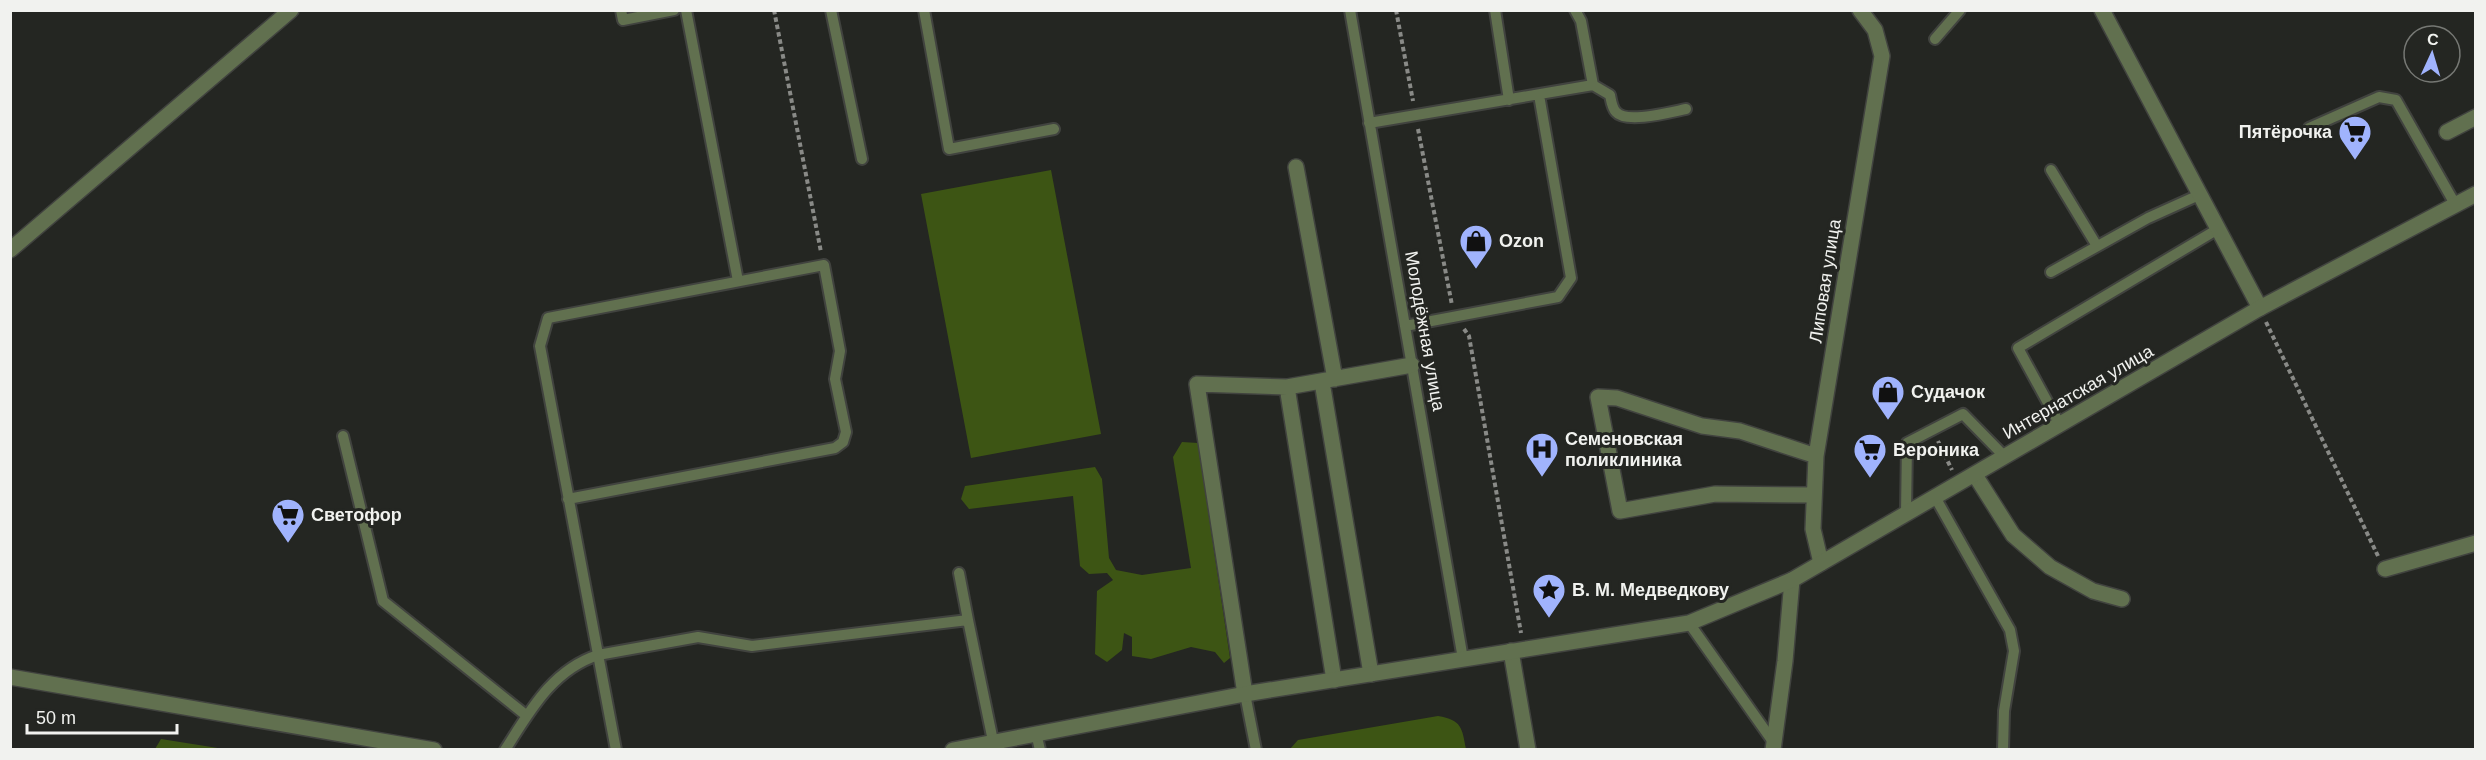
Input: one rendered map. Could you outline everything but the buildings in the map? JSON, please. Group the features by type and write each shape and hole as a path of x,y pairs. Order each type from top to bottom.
{"street":[{"path":"10,250 291,10"},
{"name":"Липовая улица","path":"1821,563 1813,529 1816,456 1882,56 1875,30 1860,10"},
{"path":"2102,10 2260,308"},
{"path":"2447,132 2475,117"},
{"path":"1296,167 1371,674"},
{"name":"Интернатская улица","path":"952,750 1245,694 1689,623 1792,580 2260,308 2475,194"},
{"path":"1245,694 1197,384 1287,387 1412,365"},
{"path":"1287,387 1334,680"},
{"path":"1813,495 1715,494 1620,511 1598,397 1617,398 1702,426 1740,431 1816,456"},
{"path":"1974,475 2013,535 2050,567 2093,591 2122,599"},
{"path":"2385,569 2475,543"},
{"path":"1773,746 1785,661 1792,580"},
{"path":"1511,651 1528,750"},
{"path":"10,677 434,750"}],"lane":[{"path":"621,10 623,20 674,10"},
{"path":"686,10 738,281"},
{"path":"831,10 862,159"},
{"path":"924,10 949,149 1054,129"},
{"name":"Молодёжная улица","path":"1350,10 1463,659"},
{"path":"1495,10 1509,100"},
{"path":"1575,10 1581,21 1593,85"},
{"path":"1935,39 1960,10"},
{"path":"1369,123 1593,85 1610,95 1615,111 1621,116 1635,118 1686,109"},
{"path":"1405,326 1558,297 1571,278 1539,95"},
{"path":"2309,128 2379,97 2396,100 2455,204"},
{"path":"2051,170 2097,246"},
{"path":"2051,272 2148,218 2199,195"},
{"path":"2060,425 2018,348 2218,229"},
{"path":"568,499 835,448 843,441 846,432 835,379 840,351 824,265 548,318 540,346 568,499 616,750"},
{"path":"1906,514 1907,443 1963,414 2005,457"},
{"path":"343,436 384,601 527,716"},
{"path":"1935,497 2010,630 2014,651 2004,711 2003,750"},
{"path":"959,573 993,741"},
{"path":"505,750 527,716 560,675 584,659 598,655 698,637 752,646 968,620"},
{"path":"1689,623 1773,746"},
{"path":"1245,694 1256,750"},
{"path":"1036,733 1040,750"}],"path":[{"path":"774,10 824,265"},
{"path":"2260,308 2385,569"},
{"path":"1932,430 1959,484"}],"green space":[{"path":"1051,170 1101,434 971,458 921,194"},
{"path":"1182,442 1198,443 1230,658 1224,663 1215,652 1191,647 1151,659 1132,656 1132,637 1124,633 1122,650 1107,662 1095,654 1097,591 1113,580 1107,573 1089,574 1080,566 1073,496 969,509 961,499 965,486 1095,467 1102,479 1109,558 1116,570 1142,575 1191,568 1173,457"},
{"path":"1438,716 1452,720 1459,726 1466,749 1290,749 1298,740"},
{"path":"161,739 224,749 155,749"}],"place":[{"name":"Пятёрочка","path":"2355,161"},
{"name":"Ozon","path":"1476,270"},
{"name":"Судачок","path":"1888,421"},
{"name":"Семеновская поликлиника","path":"1542,478"},
{"name":"Вероника","path":"1870,479"},
{"name":"Светофор","path":"288,544"},
{"name":"В. М. Медведкову","path":"1549,619"}]}
